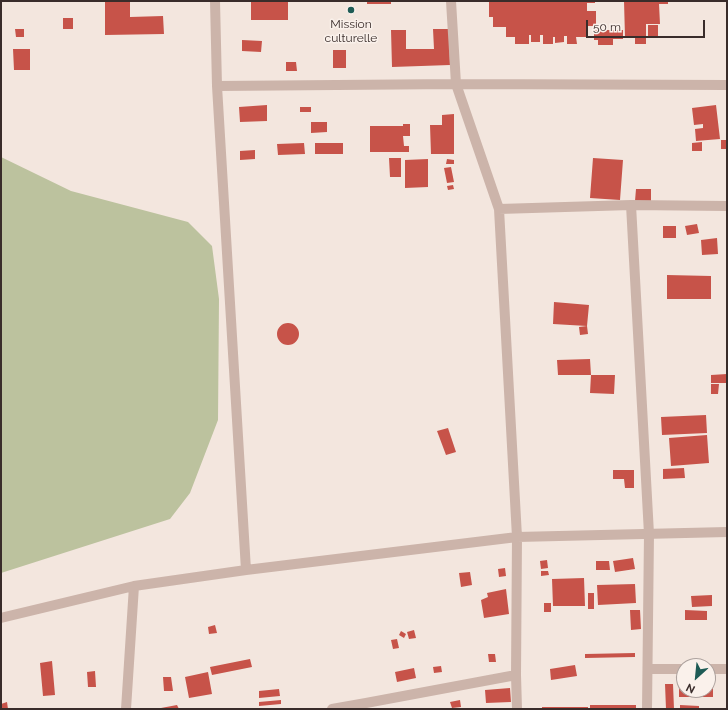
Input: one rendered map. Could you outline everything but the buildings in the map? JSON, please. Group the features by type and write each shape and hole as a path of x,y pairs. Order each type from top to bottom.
{"street":[{"path":"215,1 217,86 246,570"},
{"path":"451,1 456,84 499,209 517,537 517,709"},
{"path":"217,86 456,84 727,85"},
{"path":"499,209 631,205 727,206"},
{"path":"631,205 649,534 647,709"},
{"path":"1,618 134,586 246,570 517,537 727,532"},
{"path":"126,709 134,586"},
{"path":"648,669 676,669"},
{"path":"716,669 727,669"},
{"path":"332,709 366,704 516,675"}],"green space":[{"path":"1,157 71,191 188,222 212,246 219,299 218,420 190,493 170,519 1,573"}],"place":[{"name":"Mission culturelle","path":"351,10"}]}
